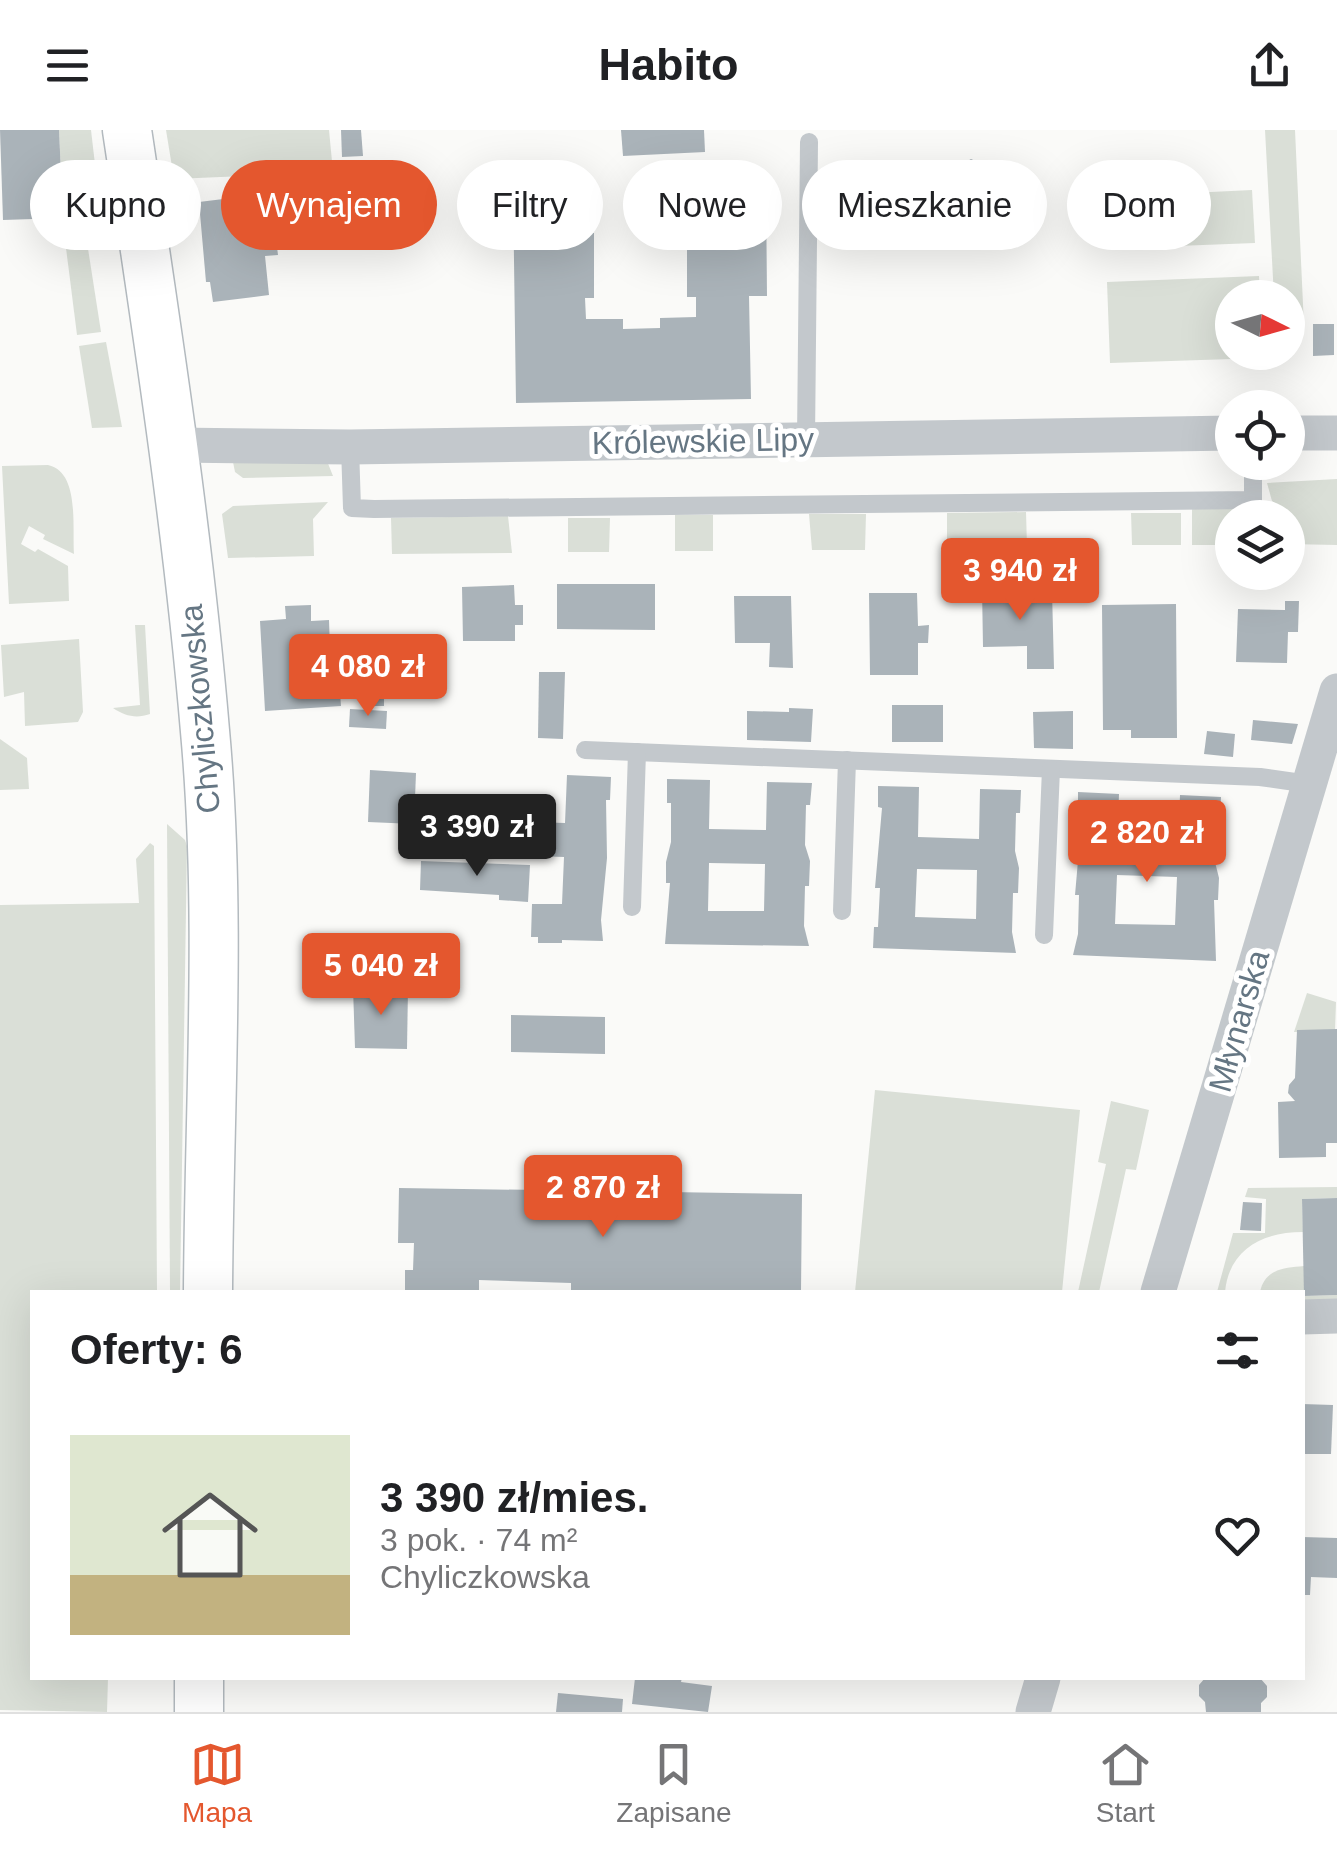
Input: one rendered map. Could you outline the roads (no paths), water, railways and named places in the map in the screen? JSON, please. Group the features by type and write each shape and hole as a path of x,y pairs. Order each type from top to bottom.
{"street":[{"name":"Chyliczkowska","path":"127,130 174,445 205,729 212,943 208,1290"},
{"path":"1305,432 1337,433"},
{"name":"Królewskie Lipy","path":"174,445 350,447 1215,433"},
{"name":"Młynarska","path":"1159,1290 1320,772 1337,692"},
{"path":"1305,1317 1337,1316"},
{"path":"199,1712 200,1680"},
{"path":"1033,1712 1042,1680"}],"lane":[{"path":"806,440 809,142"},
{"path":"350,447 352,508 374,509 1253,500 1253,480"},
{"path":"585,750 1260,777 1320,772"},
{"path":"632,907 637,752"},
{"path":"842,911 847,760"},
{"path":"1044,935 1051,769"}]}
